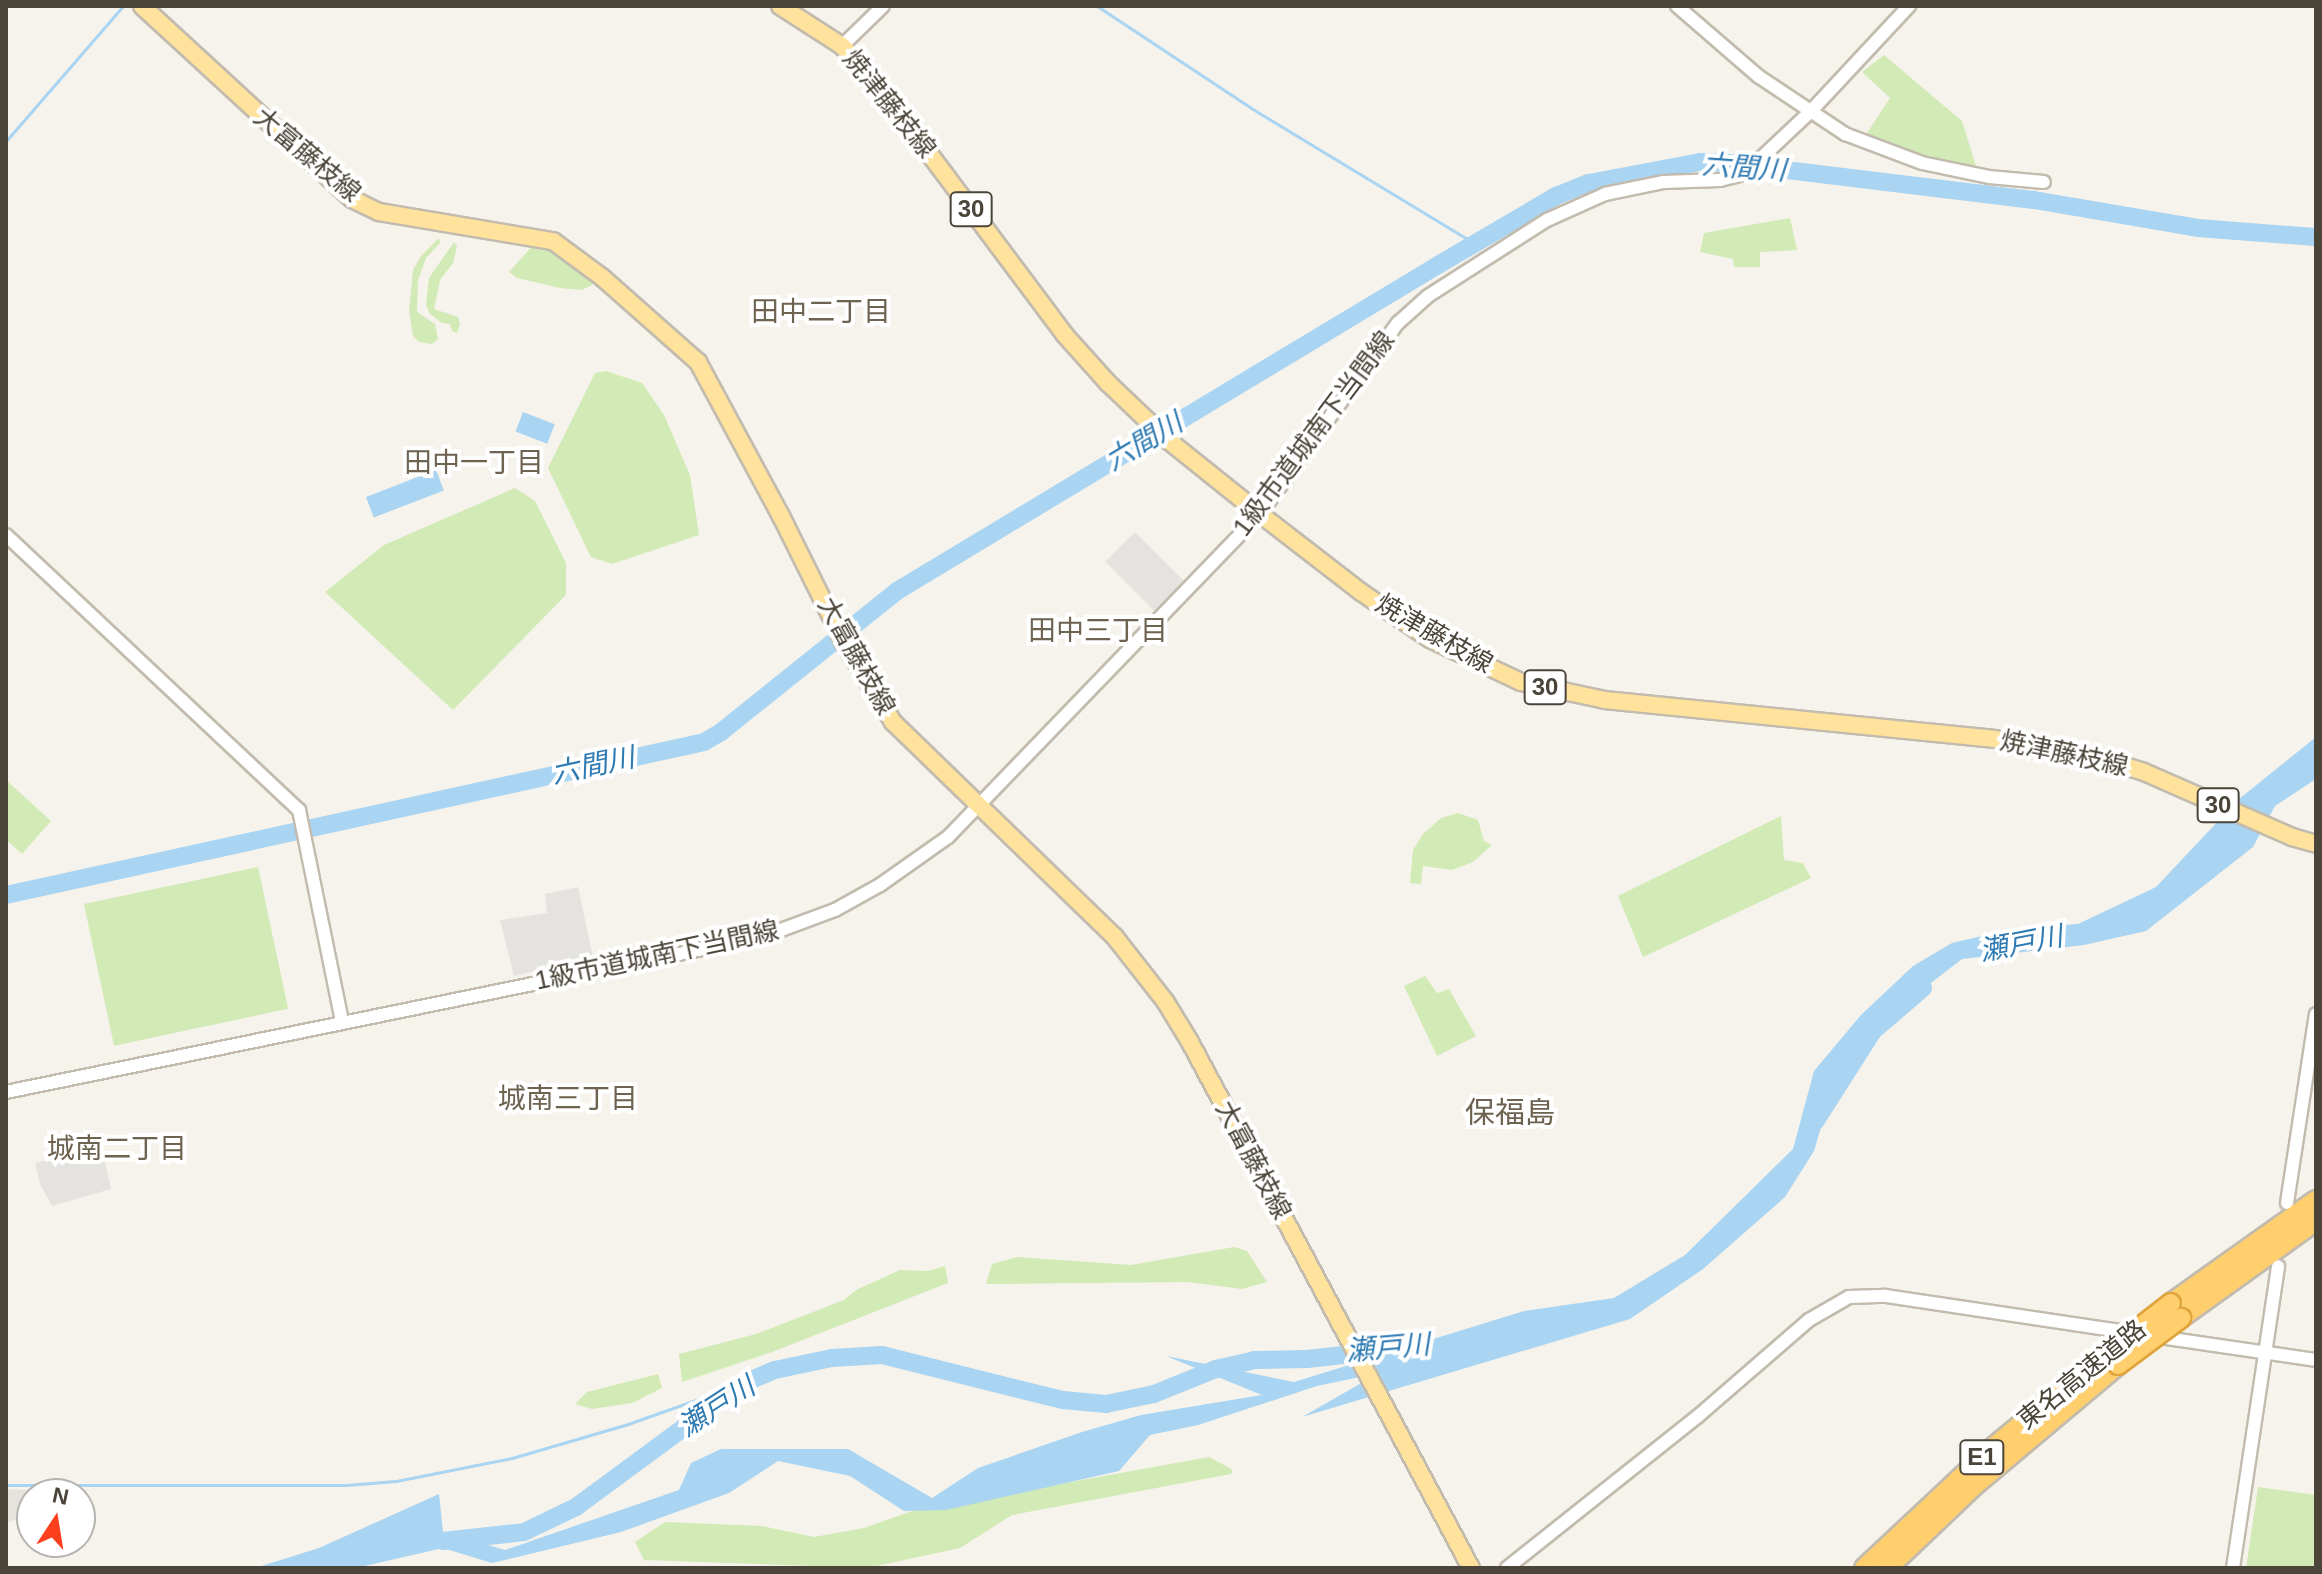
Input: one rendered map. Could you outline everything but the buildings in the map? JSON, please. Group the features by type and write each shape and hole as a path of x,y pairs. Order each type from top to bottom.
{"highway":[{"name":"東名高速道路","path":"1864,1568 1991,1449 2176,1311 2316,1200"},
{"name":"東名高速道路","path":"1888,1568 2023,1443 2176,1311 2316,1221"}],"main road":[{"name":"大富藤枝線","path":"142,6 352,199 379,212 553,241 683,345 698,362 840,634 893,722 1114,936 1165,1001 1190,1042 1471,1568"},
{"name":"焼津藤枝線","path":"780,6 842,46 869,73 1064,334 1108,383 1169,441 1406,624 1521,682 1609,700 1995,739 2099,758 2144,772 2292,837 2316,844"}],"street":[{"path":"842,46 883,6"},
{"path":"1677,6 1758,76 1845,134 1922,163 1989,177 2044,182"},
{"name":"1級市道城南下当間線","path":"6,1092 762,937 801,924 858,897 927,855 979,806 1260,514 1398,323 1428,296 1547,220 1605,194 1663,182 1720,180 1744,174 1811,111 1909,6"},
{"path":"6,535 300,815 342,1022"},
{"path":"2287,1203 2316,1014"},
{"path":"2233,1568 2278,1266"},
{"path":"1507,1568 1697,1417 1809,1320 1849,1297 1886,1296 2316,1360"}],"shaded area":[{"path":"1135,532 1186,583 1156,613 1105,562"},
{"path":"578,887 593,957 514,976 500,920 547,913 545,894"},
{"path":"102,1148 111,1189 52,1206 40,1184 35,1163"},
{"path":"6,1489 16,1490 16,1520 6,1523"}],"green space":[{"path":"1884,55 1962,121 1976,166 1933,160 1863,139 1890,98 1862,72"},
{"path":"1790,218 1797,250 1760,252 1760,267 1734,267 1733,259 1700,252 1704,233"},
{"path":"439,238 440,243 426,258 418,280 417,312 435,324 438,339 432,344 419,342 413,336 409,310 413,270 421,256"},
{"path":"537,241 566,257 594,279 592,285 582,290 560,288 517,278 509,272"},
{"path":"454,242 457,246 453,263 440,280 434,309 458,317 460,324 457,333 452,331 450,324 442,323 430,314 426,305 429,278"},
{"path":"606,371 642,383 664,415 690,475 699,535 612,564 591,557 548,468 595,373"},
{"path":"515,488 535,501 566,563 566,595 453,710 325,592 384,545"},
{"path":"6,780 51,821 22,854 6,840"},
{"path":"1458,813 1478,820 1484,841 1492,845 1473,862 1452,870 1423,866 1421,884 1410,883 1413,850 1423,834 1441,818"},
{"path":"1781,816 1784,860 1803,863 1811,878 1643,957 1618,896"},
{"path":"258,867 288,1009 114,1046 84,904"},
{"path":"1425,976 1437,993 1449,989 1476,1036 1437,1056 1404,986"},
{"path":"1234,1247 1247,1251 1267,1282 1242,1289 1188,1282 986,1284 992,1264 1017,1257 1131,1265"},
{"path":"945,1266 948,1283 772,1352 682,1382 679,1354 756,1334 844,1300 856,1290 900,1270 928,1271"},
{"path":"658,1374 662,1388 632,1403 592,1409 575,1404 587,1392"},
{"path":"1209,1457 1233,1470 1231,1474 1012,1515 960,1548 867,1568 644,1560 635,1542 665,1522 762,1526 814,1537 864,1528 912,1511"},
{"path":"2258,1487 2316,1495 2316,1568 2246,1568"}],"water":[{"path":"523,412 555,424 547,444 515,432"},
{"path":"436,470 444,491 374,517 366,497"},
{"path":"2316,737 2316,779 2275,806 2253,847 2146,931 2084,945 1962,959 1865,1034 1835,1079 1814,1151 1785,1197 1703,1269 1630,1319 1302,1417 1379,1373 1317,1386 1198,1425 1150,1435 1119,1471 946,1510 904,1511 850,1476 778,1461 729,1493 621,1532 492,1563 443,1548 356,1568 255,1568 319,1548 439,1494 443,1532 505,1550 679,1490 691,1463 721,1449 848,1449 932,1498 978,1468 1082,1432 1141,1415 1262,1395 1166,1356 1294,1382 1524,1311 1614,1298 1685,1255 1793,1149 1814,1071 1861,1015 1913,966 1952,943 2012,929 2078,924 2156,887 2239,799"}],"waterway":[{"path":"6,141 123,6"},
{"path":"1097,6 1251,108 1476,244"},
{"name":"六間川","path":"6,895 704,742 721,732 897,591 1438,265 1556,196 1589,183 1700,162 1728,163 2034,200 2198,228 2316,237"},
{"name":"瀬戸川","path":"1815,1122 1873,1031 1923,988"},
{"name":"瀬戸川","path":"443,1541 524,1532 576,1507 744,1383 775,1370 832,1358 882,1355 1063,1400 1106,1404 1154,1394 1216,1369 1254,1360 1307,1359 1425,1346"},
{"path":"6,1485 346,1485 396,1481 512,1458 628,1424 744,1383"}],"district":[{"name":"田中二丁目","path":"821,312"},
{"name":"田中一丁目","path":"474,463"},
{"name":"田中三丁目","path":"1098,631"},
{"name":"城南三丁目","path":"568,1099"},
{"name":"保福島","path":"1510,1113"},
{"name":"城南二丁目","path":"117,1149"}]}
